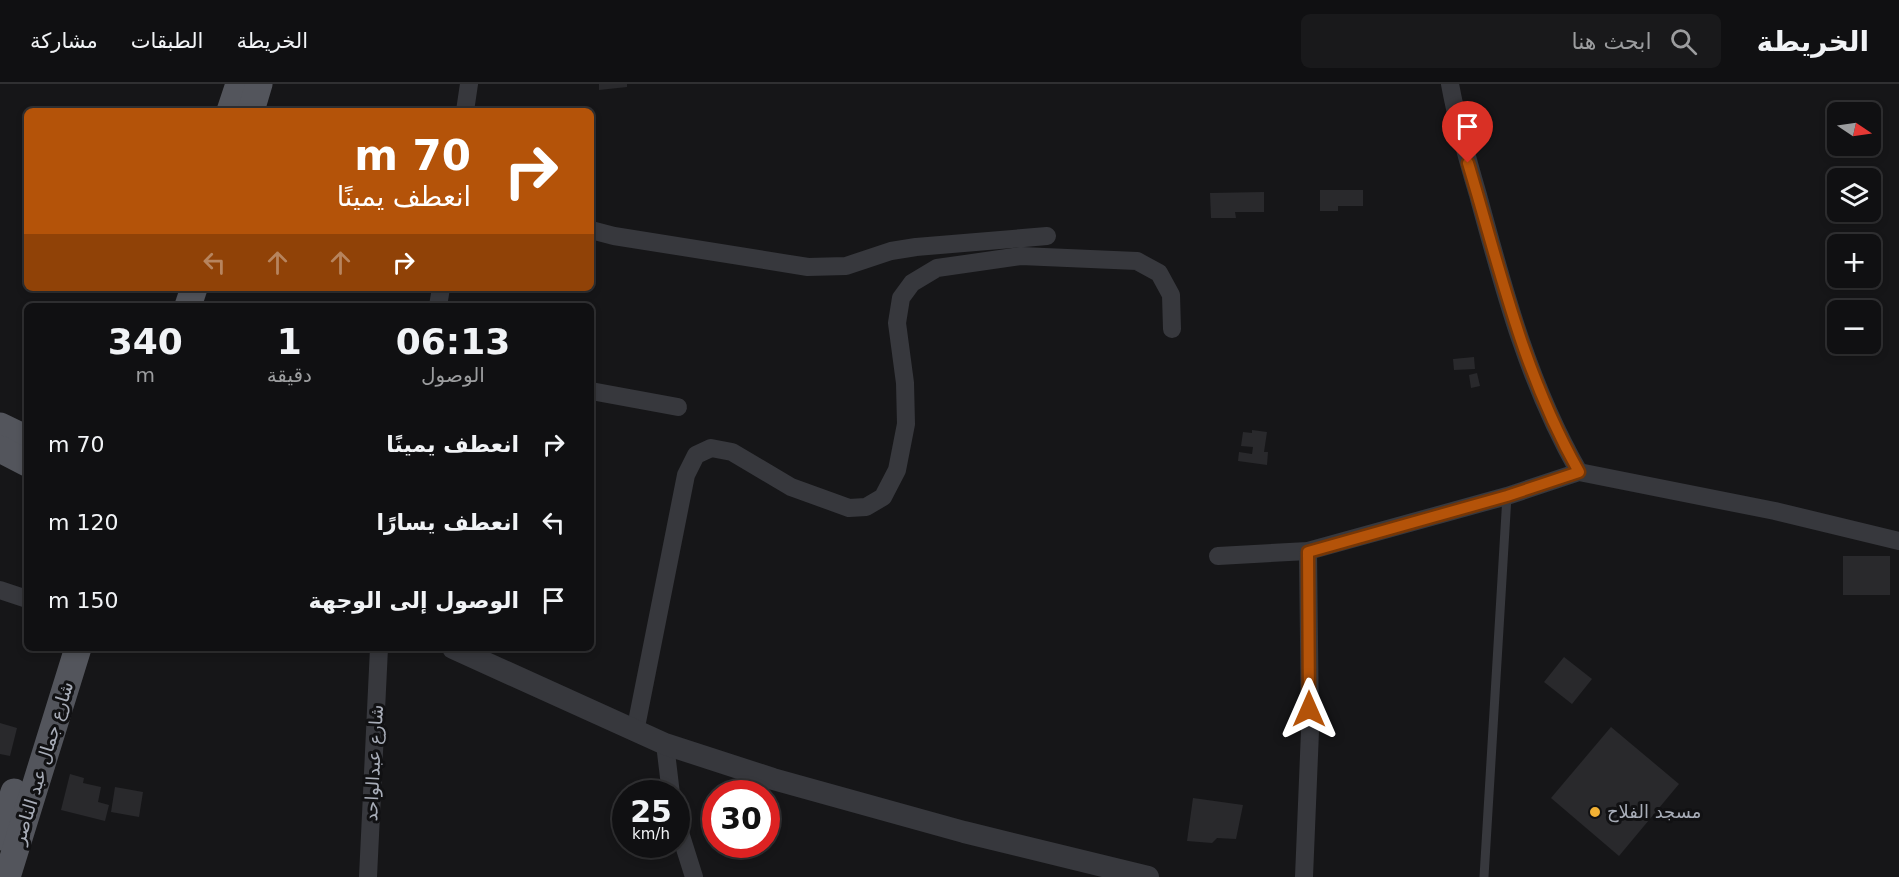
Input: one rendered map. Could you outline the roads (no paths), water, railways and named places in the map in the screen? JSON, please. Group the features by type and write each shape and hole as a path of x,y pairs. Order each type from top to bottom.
{"main road":[{"path":"231,108 239,84"},
{"path":"252,108 259,84"},
{"path":"0,426 24,438"},
{"path":"0,448 24,461"},
{"name":"شارع جمال عبد الناصر","path":"0,837 59,651"},
{"name":"شارع جمال عبد الناصر","path":"7,877 77,651"}],"street":[{"path":"465,108 469,84"},
{"path":"1450,84 1468,163 1515,326 1557,434 1579,472"},
{"path":"594,231 614,236 808,267 846,266 891,250 1047,236"},
{"path":"635,732 686,476 696,455 711,448 732,452 791,487 849,508 866,507 883,498 897,470 906,424 905,383 897,323 901,298 912,283 937,268 1021,256 1137,261 1159,273 1171,295 1172,329"},
{"path":"594,392 678,407"},
{"path":"1218,556 1308,552 1507,496 1579,472 1775,511 1899,541"},
{"path":"1304,877 1310,731 1308,552"},
{"path":"0,590 24,598"},
{"name":"شارع عبدالواحد","path":"368,877 380,651"},
{"path":"460,651 665,744 772,779 942,826 1148,877"},
{"path":"665,744 669,780"},
{"path":"688,858 694,877"}],"lane":[{"path":"1484,877 1507,496"}],"place":[{"name":"مسجد الفلاح","path":"1595,812"}]}
